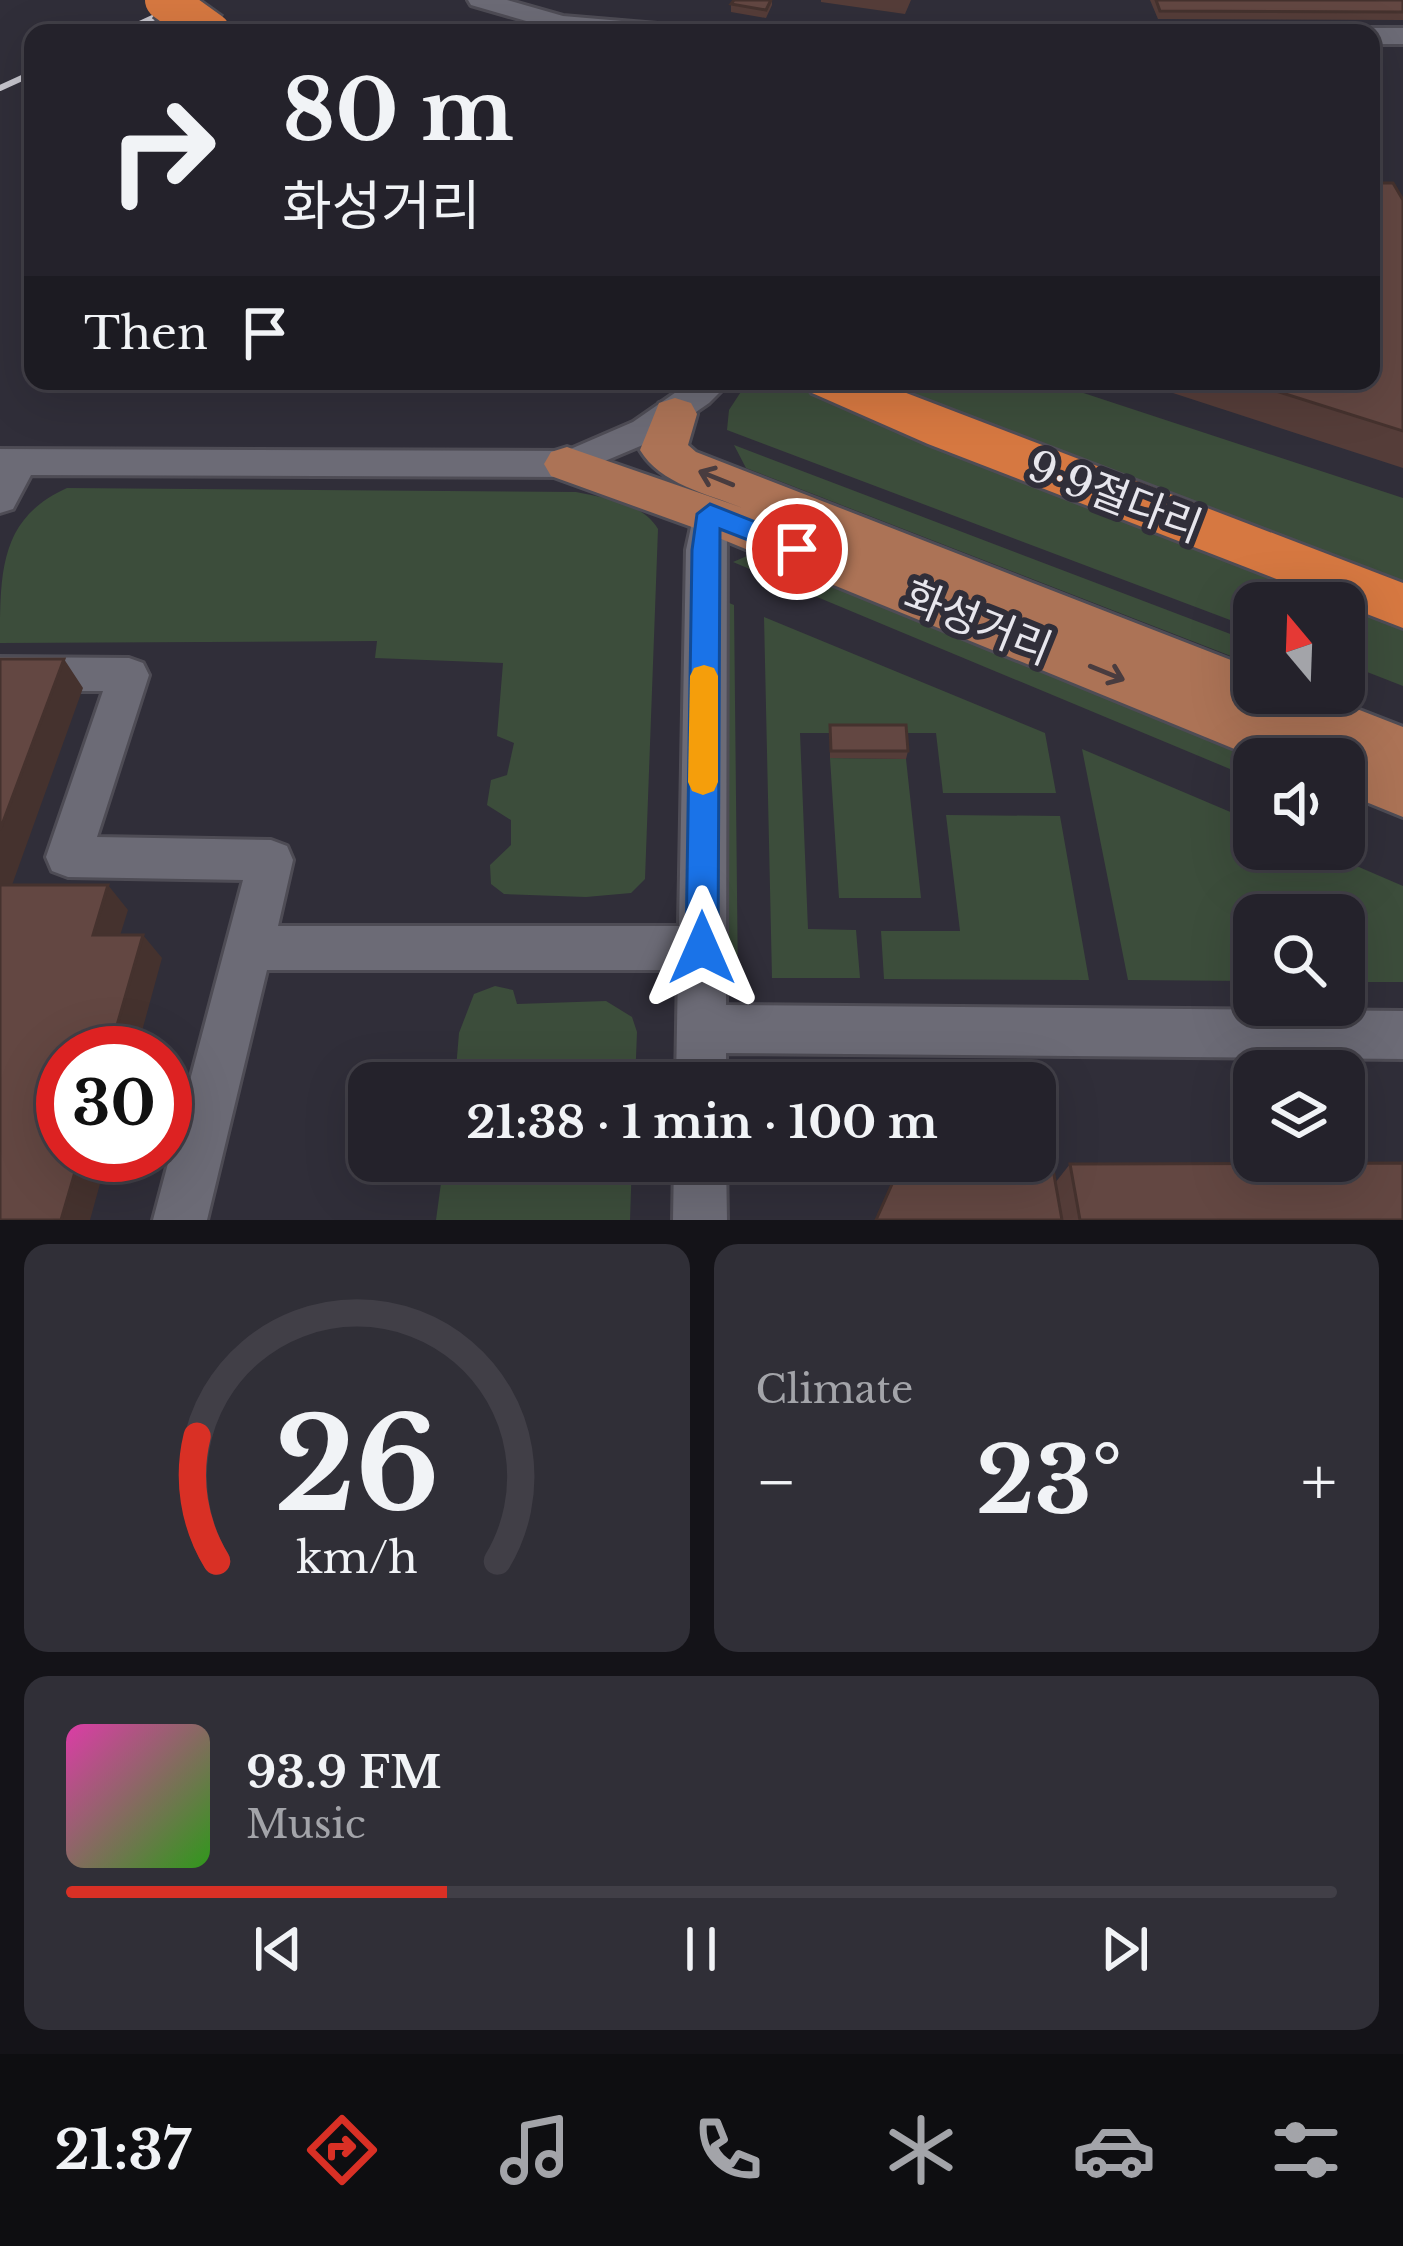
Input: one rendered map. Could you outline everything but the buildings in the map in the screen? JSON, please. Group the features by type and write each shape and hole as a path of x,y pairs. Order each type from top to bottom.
{"highway":[{"path":"126,0 159,24"},
{"path":"165,0 198,24"},
{"name":"9·9절다리","path":"850,390 1403,606"},
{"name":"9·9절다리","path":"923,390 1403,572"}],"main road":[{"name":"화성거리","path":"675,415 663,450 680,464 1233,683"},
{"name":"화성거리","path":"567,464 710,514 1268,738"},
{"name":"화성거리","path":"1311,714 1403,751"},
{"path":"1365,777 1403,792"}],"street":[{"path":"480,0 570,24"},
{"path":"0,500 10,462 567,464 617,448 675,415 704,390"},
{"path":"701,1062 704,562 710,514"},
{"path":"0,674 129,675 68,857 271,860 180,1220"},
{"path":"248,948 702,948"},
{"path":"701,1029 1403,1035"},
{"path":"700,1182 700,1220"}],"green space":[{"path":"742,390 1074,390 1403,498 1403,686 1365,671 1365,582 1233,582 1233,621 727,430 729,410"},
{"path":"734,445 1233,635 1233,657 746,468"},
{"path":"67,488 576,492 642,513 658,529 645,879 631,893 586,897 504,894 491,884 490,865 511,845 511,820 487,805 491,780 507,775 514,743 497,736 503,663 375,658 377,641 0,643 4,570 16,531 45,500"},
{"path":"764,554 1233,746 1233,770 733,562"},
{"path":"722,600 734,605 738,987 722,988"},
{"path":"764,617 1045,733 1056,793 943,793 936,733 800,733 808,929 856,930 860,978 772,978"},
{"path":"1082,749 1233,813 1233,870 1365,870 1403,886 1403,982 1365,982 1365,894 1233,894 1233,981 1128,980"},
{"path":"830,758 906,759 921,898 839,898"},
{"path":"946,815 1060,816 1089,980 884,979 881,931 960,931"},
{"path":"495,986 513,990 517,1004 606,1001 632,1017 637,1032 636,1062 457,1062 459,1033 474,994"},
{"path":"441,1182 631,1182 630,1220 436,1220"}],"railway":[{"path":"140,24 192,0"},
{"path":"0,88 24,77"}],"slow traffic":[{"path":"703,782 704,676"}],"route":[{"path":"702,948 705,550 710,514 797,549"}]}
